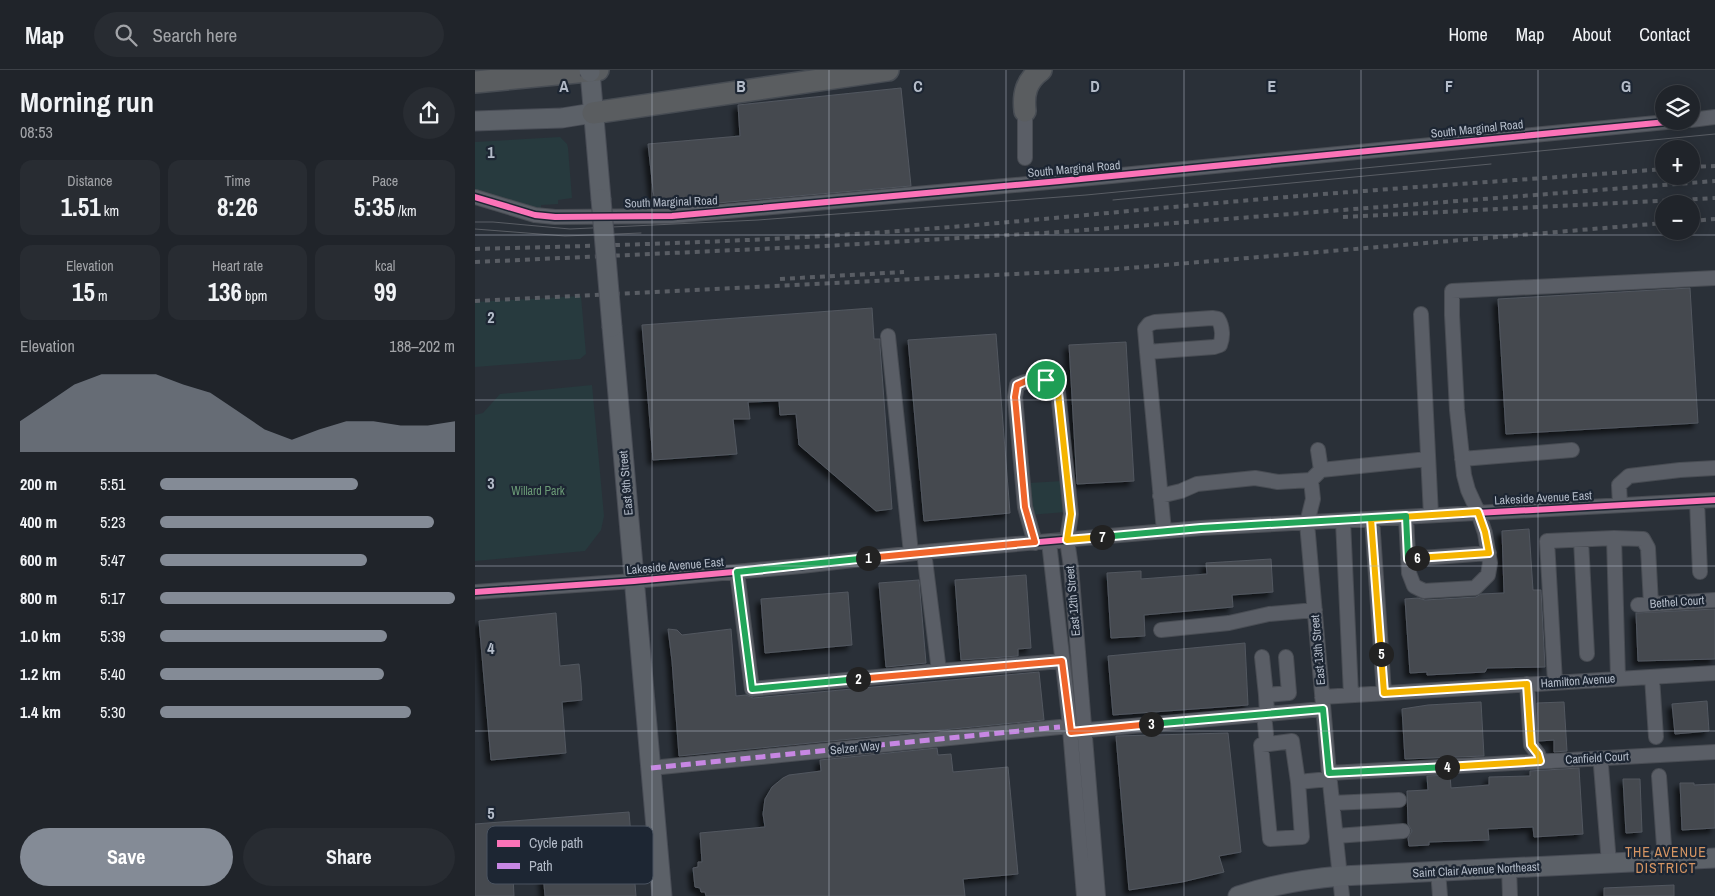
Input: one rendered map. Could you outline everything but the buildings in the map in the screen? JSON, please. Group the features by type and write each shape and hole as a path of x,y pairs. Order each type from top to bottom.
{"highway":[{"path":"593,113 888,70"},
{"path":"1025,111 1025,90 1030,80 1041,70"},
{"path":"475,82 593,75"}],"main road":[{"name":"East 9th Street","path":"593,75 593,113 662,896"},
{"path":"475,121 563,118 593,113"},
{"name":"Saint Clair Avenue Northeast","path":"1239,896 1289,882 1341,876 1715,858"}],"street":[{"path":"1025,111 1025,158"},
{"path":"1700,119 1715,118"},
{"name":"South Marginal Road","path":"475,197 529,214 555,218 672,216 883,198 1655,123"},
{"path":"1406,516 1409,573 1414,586 1424,591 1475,588 1488,575 1490,563 1485,532 1465,483 1457,410 1452,291 1715,278"},
{"path":"1421,314 1431,515"},
{"path":"1147,352 1220,345 1222,340 1221,324 1218,320 1212,318 1149,324 1145,329 1147,352 1160,496 1164,532"},
{"path":"888,336 918,552 939,671"},
{"name":"East 12th Street","path":"1084,896 1071,730 1067,540 1071,514 1058,392 1053,384 1046,380 1026,381 1017,385 1015,397 1025,507 1042,542 1062,661 1071,730 1098,896"},
{"path":"1318,450 1321,470"},
{"path":"1462,459 1572,450"},
{"path":"1160,496 1181,491 1197,484 1255,478 1278,482 1311,480 1321,470 1428,459"},
{"path":"1620,505 1619,485 1629,476 1715,468"},
{"name":"East 13th Street","path":"1311,480 1313,499 1307,523 1329,776 1342,896"},
{"name":"Lakeside Avenue East","path":"475,592 634,581 737,572 918,552 1164,532 1406,516 1715,500"},
{"path":"1697,501 1700,572"},
{"path":"1371,519 1384,693"},
{"path":"1343,521 1351,695"},
{"path":"1555,682 1547,541 1614,538 1618,678"},
{"name":"Bethel Court","path":"1614,538 1643,539 1648,548 1644,604 1715,600"},
{"path":"1581,540 1587,654"},
{"path":"1408,559 1489,553"},
{"path":"737,572 752,689 1062,661"},
{"path":"1161,630 1229,623 1269,614 1315,610"},
{"path":"1263,657 1267,744"},
{"path":"1266,695 1289,693 1287,657"},
{"name":"Hamilton Avenue","path":"1071,730 1266,714 1323,703 1351,695 1618,678 1715,674"},
{"path":"1652,677 1656,738"},
{"path":"1527,684 1531,745 1538,754 1540,761"},
{"name":"Selzer Way","path":"651,768 1071,730"},
{"path":"1292,741 1299,782 1302,837 1270,839 1261,744 1292,741"},
{"name":"Canfield Court","path":"1299,782 1329,776 1540,761 1715,752"},
{"path":"1601,766 1609,863"},
{"path":"1659,776 1665,860"},
{"path":"1332,803 1399,800"},
{"path":"1336,836 1403,831"},
{"path":"1509,868 1510,896"},
{"path":"1438,871 1440,896"}],"green space":[{"path":"560,137 567,144 568,148 572,198 558,200 558,204 541,205 541,211 475,194 475,142"},
{"path":"581,296 586,354 580,359 475,367 475,302"},
{"name":"Willard Park","path":"592,385 604,516 601,530 585,551 475,561 475,415 483,413 500,394"},
{"path":"1063,481 1065,512 1030,515 1028,483"}],"tram line":[{"path":"475,222 570,229 758,220 1086,195 1715,134"},
{"path":"1113,200 1491,164"},
{"path":"475,229 565,236 641,233"}],"railway":[{"path":"1700,167 1715,166"},
{"path":"475,249 692,242 876,233 1303,196 1655,170"},
{"path":"475,262 825,246 1059,232 1715,181"},
{"path":"1343,217 1715,198"},
{"path":"1700,220 1715,219"},
{"path":"475,301 1117,269 1655,224"},
{"path":"780,279 904,272"}],"marked path":[{"path":"651,768 1060,727"}],"cycle path":[{"path":"475,197 535,215 555,217 672,216 1060,181 1655,123"},
{"path":"475,592 634,581 801,566 924,552 1201,528 1715,500"}],"district":[{"name":"THE AVENUE DISTRICT","path":"1666,860"}],"route":[{"path":"1046,380 1026,381 1017,385 1015,397 1025,507 1035,542 737,572 752,689 1062,661 1071,732 1323,709 1329,773 1540,761 1538,754 1531,745 1527,684 1384,693 1371,519 1406,516 1478,512 1485,532 1489,553 1408,559 1406,516 1201,528 1067,540 1071,514 1058,392 1053,384 1046,380"}]}
